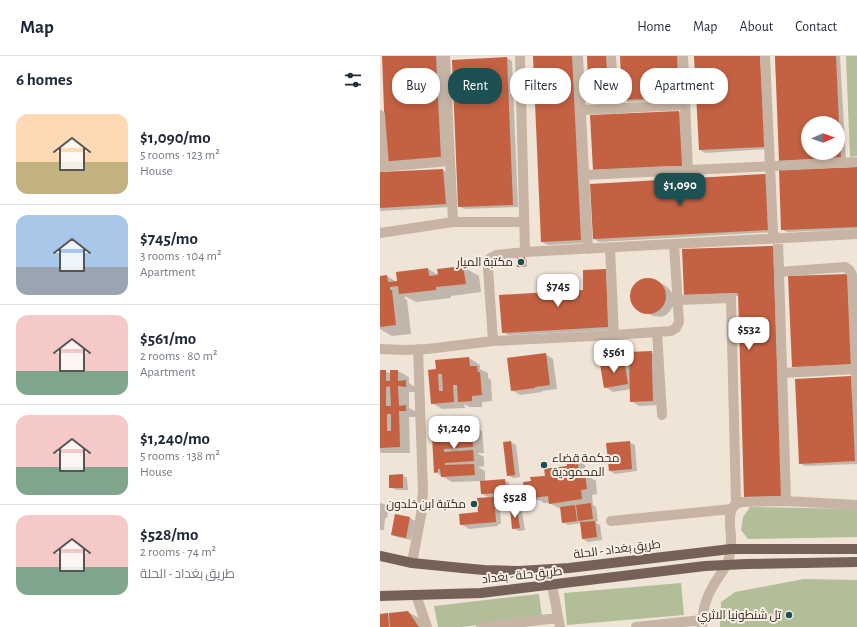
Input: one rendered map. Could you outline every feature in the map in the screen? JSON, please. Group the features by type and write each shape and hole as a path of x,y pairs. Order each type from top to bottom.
{"main road":[{"name":"طريق بغداد - الحلة","path":"380,556 412,563 484,570 519,571 569,568 731,549 857,549"},
{"name":"طريق حلة - بغداد","path":"380,596 481,593 705,566 857,562"}],"street":[{"path":"445,56 452,222"},
{"path":"520,56 526,252"},
{"path":"578,56 588,249"},
{"path":"611,56 614,109"},
{"path":"683,56 688,170"},
{"path":"765,56 773,233 778,239 786,501"},
{"path":"581,110 685,105"},
{"path":"380,114 382,166 450,161"},
{"path":"584,175 857,162"},
{"path":"380,233 452,222 524,222"},
{"path":"493,341 488,268 489,259 496,255 526,252 857,234"},
{"path":"380,349 418,349 493,341 671,331 676,328 679,322 674,244"},
{"path":"610,248 614,335"},
{"path":"779,272 845,267 849,269 852,275 857,396"},
{"path":"636,627 702,624 707,596 727,565 731,549 730,519 734,506 731,298 678,300"},
{"path":"656,332 662,415"},
{"path":"412,563 421,515 423,491 418,349"},
{"path":"782,373 856,369"},
{"path":"612,521 734,506 742,502 786,501 857,505"},
{"path":"481,627 559,624 552,585"},
{"path":"416,595 427,627"}],"green space":[{"path":"846,56 857,56 857,156 850,157"},
{"path":"750,507 857,509 857,537 748,539 741,530 743,517"},
{"name":"تل شنطونيا الاثري","path":"804,579 857,580 857,627 720,627 721,602 735,592"},
{"path":"681,583 684,615 567,625 564,593"},
{"path":"539,594 542,617 461,627 438,627 434,606"}],"building":[{"path":"382,56 436,56 437,68 392,68 392,104 438,104 441,159 386,163"},
{"path":"533,56 572,56 581,240 541,242 535,104 571,104 571,68 534,68"},
{"path":"587,56 607,56 608,68 588,68"},
{"path":"620,56 677,56 678,68 640,68 640,99 632,100 632,68 621,68"},
{"path":"694,56 760,56 765,147 699,150 697,104 728,104 728,68 695,68"},
{"path":"775,56 836,56 839,116 801,116 801,160 779,161"},
{"path":"507,57 513,205 458,207 454,104 502,104 502,68 452,68 452,60"},
{"path":"679,111 682,166 593,170 590,115"},
{"path":"857,167 857,227 781,230 779,170"},
{"path":"443,169 446,204 380,208 380,172"},
{"path":"766,174 769,230 593,239 590,184"},
{"path":"773,246 782,496 744,497 738,293 684,295 682,249"},
{"name":"مكتبة الميار","path":"525,257 525,266 517,267 517,258"},
{"path":"463,266 466,284 436,287 436,290 399,294 398,286 390,287 390,290 392,290 396,325 380,327 380,276 387,275 388,282 397,281 396,272 428,268 429,276 438,275 437,269"},
{"path":"606,269 608,327 502,333 499,295 583,290 583,270"},
{"path":"848,274 852,364 792,367 788,276"},
{"path":"648,278 658,281 663,286 666,296 663,306 658,311 648,314 638,311 633,306 630,296 633,286 638,281"},
{"path":"652,351 653,401 630,402 629,352"},
{"path":"546,353 550,385 511,391 507,358"},
{"path":"469,357 470,366 477,366 478,372 480,372 482,395 472,396 472,401 458,402 457,385 453,385 454,402 431,404 428,370 436,369 435,360","holes":["438,374 442,374 443,391 439,391"]},
{"path":"624,360 628,384 604,388 600,364"},
{"path":"380,370 386,370 386,381 390,381 390,370 398,370 398,381 406,380 406,387 398,386 399,406 406,405 406,411 399,411 400,447 380,448","holes":["390,386 391,406 386,406 386,387","387,414 391,414 391,431 387,431"]},
{"path":"851,376 855,461 799,464 795,379"},
{"path":"467,423 467,425 472,424 473,447 444,449 444,452 473,450 474,461 445,463 445,465 474,464 475,475 441,477 440,469 438,469 438,472 434,473 432,436 439,435 438,424 445,424 445,434 452,433 452,429 449,429 449,424"},
{"path":"511,441 515,475 507,476 503,442"},
{"path":"630,441 632,469 609,471 606,443"},
{"path":"566,458 574,458 575,465 578,464 579,474 585,474 587,489 581,490 582,499 549,504 548,496 533,498 532,494 525,495 523,482 531,481 530,477 545,476 544,469 567,466"},
{"path":"403,474 403,488 389,488 389,475"},
{"path":"505,479 506,493 481,494 480,481"},
{"path":"506,496 507,508 495,508 496,522 460,525 459,514 478,512 477,498"},
{"path":"591,503 593,519 578,521 576,505"},
{"path":"575,505 577,521 562,523 560,507"},
{"path":"510,508 517,508 520,528 512,529"},
{"path":"395,514 410,517 406,538 391,535"},
{"path":"595,521 597,537 582,539 580,522"},
{"path":"408,611 419,627 390,627 389,613"},
{"path":"388,613 389,627 380,627 380,614"}],"place":[{"name":"مكتبة الميار","path":"521,262"},
{"name":"محكمة قضاء المحمودية","path":"544,465"},
{"name":"مكتبة ابن خلدون","path":"474,504"},
{"name":"تل شنطونيا الاثري","path":"789,615"}]}
